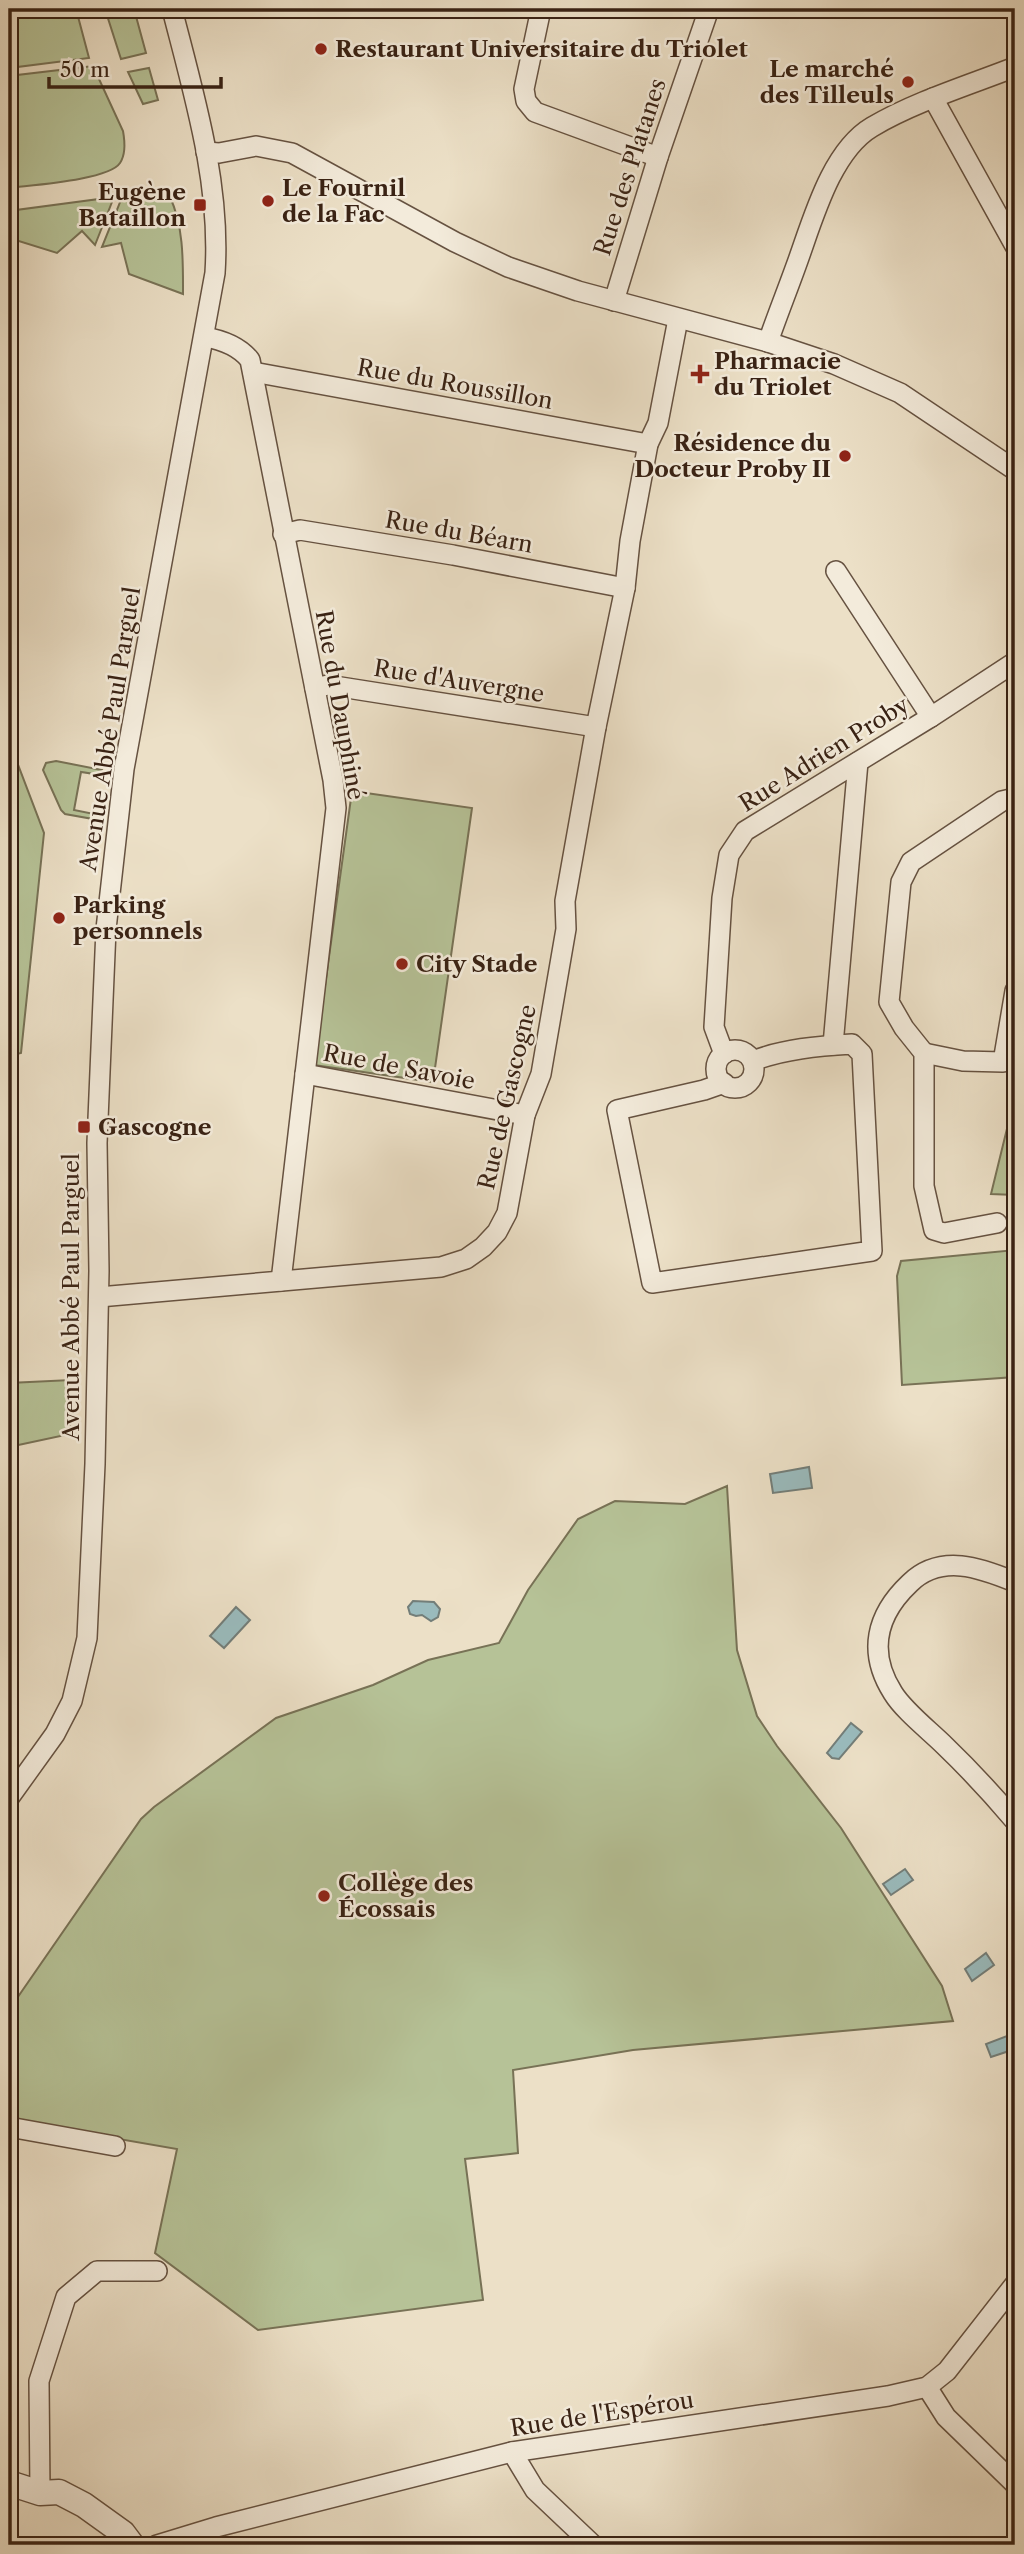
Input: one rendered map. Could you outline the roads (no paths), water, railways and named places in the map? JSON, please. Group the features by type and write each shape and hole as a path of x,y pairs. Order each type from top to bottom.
{"street":[{"name":"Avenue Abbé Paul Parguel","path":"9,1798 55,1734 72,1701 87,1638 99,1297 97,1143 107,916 124,769 215,273 218,239 206,152 172,9"},
{"path":"541,9 524,89 526,101 535,112 658,157"},
{"name":"Rue des Platanes","path":"614,301 658,157 709,9"},
{"path":"768,342 818,205 831,176 850,146 870,128 933,98 1015,67"},
{"path":"933,98 1015,246"},
{"path":"206,152 219,153 256,146 292,153 456,242 508,267 614,301 768,342 834,364 900,393 1015,470"},
{"name":"Rue de Gascogne","path":"99,1297 441,1267 466,1259 483,1247 497,1232 507,1213 525,1115 541,1074 566,929 565,901 596,727 625,588 630,541 648,444 658,423 678,319"},
{"path":"205,337 243,352 250,360 253,372"},
{"name":"Rue du Roussillon","path":"253,372 648,444"},
{"name":"Rue du Dauphiné","path":"253,372 336,808 281,1281"},
{"name":"Rue du Béarn","path":"284,534 300,530 453,555 625,588"},
{"path":"836,571 931,717"},
{"name":"Rue Adrien Proby","path":"724,1054 715,1027 722,898 730,855 745,831 1015,662"},
{"name":"Rue d'Auvergne","path":"315,688 328,685 596,727"},
{"path":"833,1045 858,762"},
{"path":"1015,798 1002,801 911,862 901,882 889,1002 904,1027 925,1053 963,1061 1003,1062 1015,991"},
{"path":"723,1083 617,1110 652,1283 872,1251 862,1054 852,1044 833,1045 771,1054 753,1061"},
{"path":"740,1050 753,1061 754,1074 747,1084 735,1088 723,1083 717,1074 720,1058 724,1054 740,1050"},
{"path":"925,1053 924,1186 934,1230 944,1233 997,1223"},
{"name":"Rue de Savoie","path":"305,1074 525,1115"},
{"path":"1015,1582 981,1568 948,1565 917,1576 897,1595 883,1614 878,1641 880,1667 894,1695 1015,1821"},
{"path":"9,2127 115,2146"},
{"path":"117,2545 54,2506 40,2493 39,2381 66,2297 97,2271 157,2271"},
{"name":"Rue de l'Espérou","path":"157,2545 512,2452 888,2396 927,2387 947,2371 1015,2284"},
{"path":"927,2387 946,2417 1015,2484"},
{"path":"512,2452 535,2490 593,2545"},
{"path":"9,2483 40,2493 59,2492 84,2505 123,2533 132,2545"}],"water":[{"path":"809,1467 812,1488 773,1493 770,1474"},
{"path":"413,1601 434,1602 440,1609 438,1617 431,1621 422,1615 410,1614 408,1607"},
{"path":"236,1607 250,1620 224,1648 210,1636"},
{"path":"851,1723 862,1732 839,1759 832,1758 827,1753"},
{"path":"905,1869 913,1880 891,1895 883,1884"},
{"path":"986,1953 994,1965 972,1981 965,1969"},
{"path":"1007,2036 1012,2050 991,2057 986,2044"}],"place":[{"name":"Restaurant Universitaire du Triolet","path":"321,49"},
{"name":"Le marché des Tilleuls","path":"908,82"},
{"name":"Le Fournil de la Fac","path":"268,201"},
{"name":"Eugène Bataillon","path":"200,205"},
{"name":"Pharmacie du Triolet","path":"700,374"},
{"name":"Résidence du Docteur Proby II","path":"845,456"},
{"name":"Parking personnels","path":"59,918"},
{"name":"City Stade","path":"402,964"},
{"name":"Gascogne","path":"84,1127"},
{"name":"Collège des Écossais","path":"324,1896"}]}
